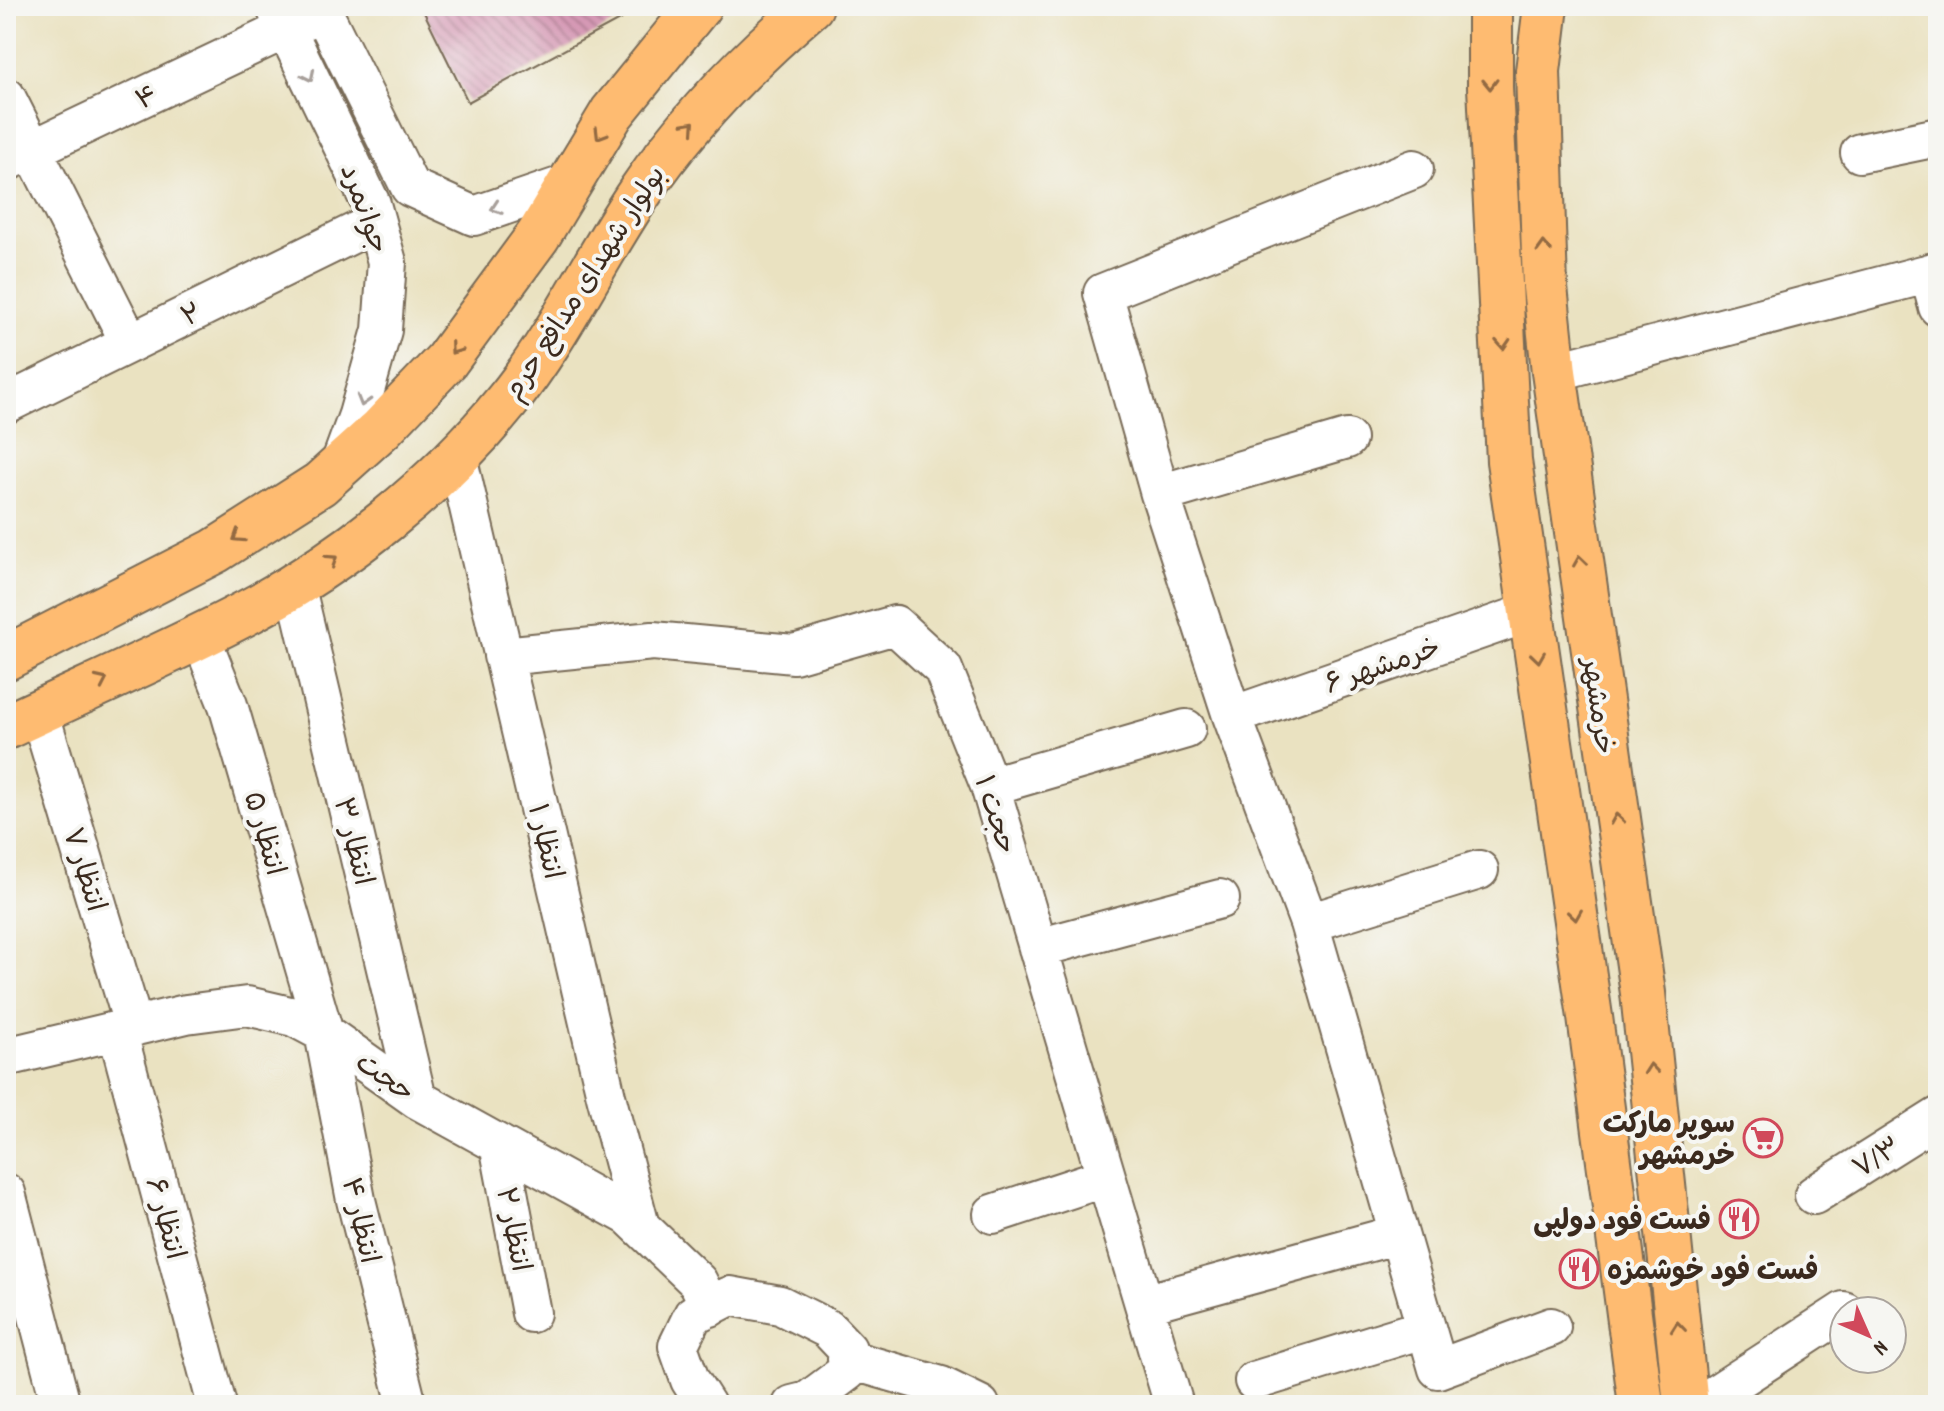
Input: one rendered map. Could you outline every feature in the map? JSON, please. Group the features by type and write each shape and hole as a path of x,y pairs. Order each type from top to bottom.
{"main road":[{"path":"6,658 215,551 320,484 381,429 446,361 538,236 612,113 699,6"},
{"name":"بولوار شهدای مدافع حرم","path":"23,719 247,613 295,584 335,559 375,528 457,456 507,400 541,353 634,201 678,139 780,32 811,6"},
{"path":"1490,6 1490,102 1509,461 1590,1017 1641,1405"},
{"name":"خرمشهر","path":"1546,6 1538,71 1545,287 1554,372 1644,1006 1686,1405"},
{"path":"1590,1017 1644,1006"}],"street":[{"name":"جوانمرد","path":"322,8 410,187 474,216 570,183"},
{"name":"۴","path":"19,156 280,18 322,8"},
{"name":"جوانمرد","path":"280,18 371,204 387,262 382,330 358,415 339,467"},
{"path":"6,97 19,156 130,343"},
{"path":"1860,153 1938,137"},
{"path":"1414,169 1103,293 1160,494 1232,716 1309,923 1438,1369 1551,1327"},
{"name":"۲","path":"6,404 376,222"},
{"path":"1554,372 1935,284"},
{"path":"1160,494 1347,439"},
{"name":"انتظار ۱","path":"457,456 606,1096 640,1226"},
{"name":"انتظار ۳","path":"295,584 417,1099"},
{"name":"خرمشهر ۶","path":"1232,716 1531,612"},
{"name":"حجت ۱","path":"503,656 653,641 794,654 895,625 943,669 990,786 1174,1405"},
{"name":"انتظار ۵","path":"200,635 228,705 324,1033"},
{"name":"انتظار ۷","path":"23,719 126,1028"},
{"path":"990,786 1186,729"},
{"path":"1309,923 1479,870"},
{"path":"1038,948 1220,899"},
{"name":"حجت","path":"6,1057 186,1014 247,1006 294,1017 324,1033 417,1099 629,1216 698,1282 710,1307"},
{"name":"انتظار ۶","path":"126,1028 217,1405"},
{"name":"انتظار ۴","path":"324,1033 356,1200 407,1405"},
{"name":"۷/۳","path":"1814,1195 1938,1117"},
{"name":"انتظار ۲","path":"499,1144 531,1313"},
{"path":"993,1214 1106,1177"},
{"path":"6,1193 61,1405"},
{"path":"1144,1304 1399,1234"},
{"path":"706,1405 690,1380 678,1346 693,1315 730,1296 780,1305 828,1329 847,1349 848,1371 802,1404"},
{"path":"1699,1405 1828,1322"},
{"path":"1254,1381 1426,1328"},
{"path":"847,1359 941,1386 980,1405"}],"building":[{"path":"421,6 645,6 468,102"}],"place":[{"name":"سوپر مارکت خرمشهر","path":"1763,1138"},
{"name":"فست فود دولپی","path":"1739,1219"},
{"name":"فست فود خوشمزه","path":"1579,1269"}]}
